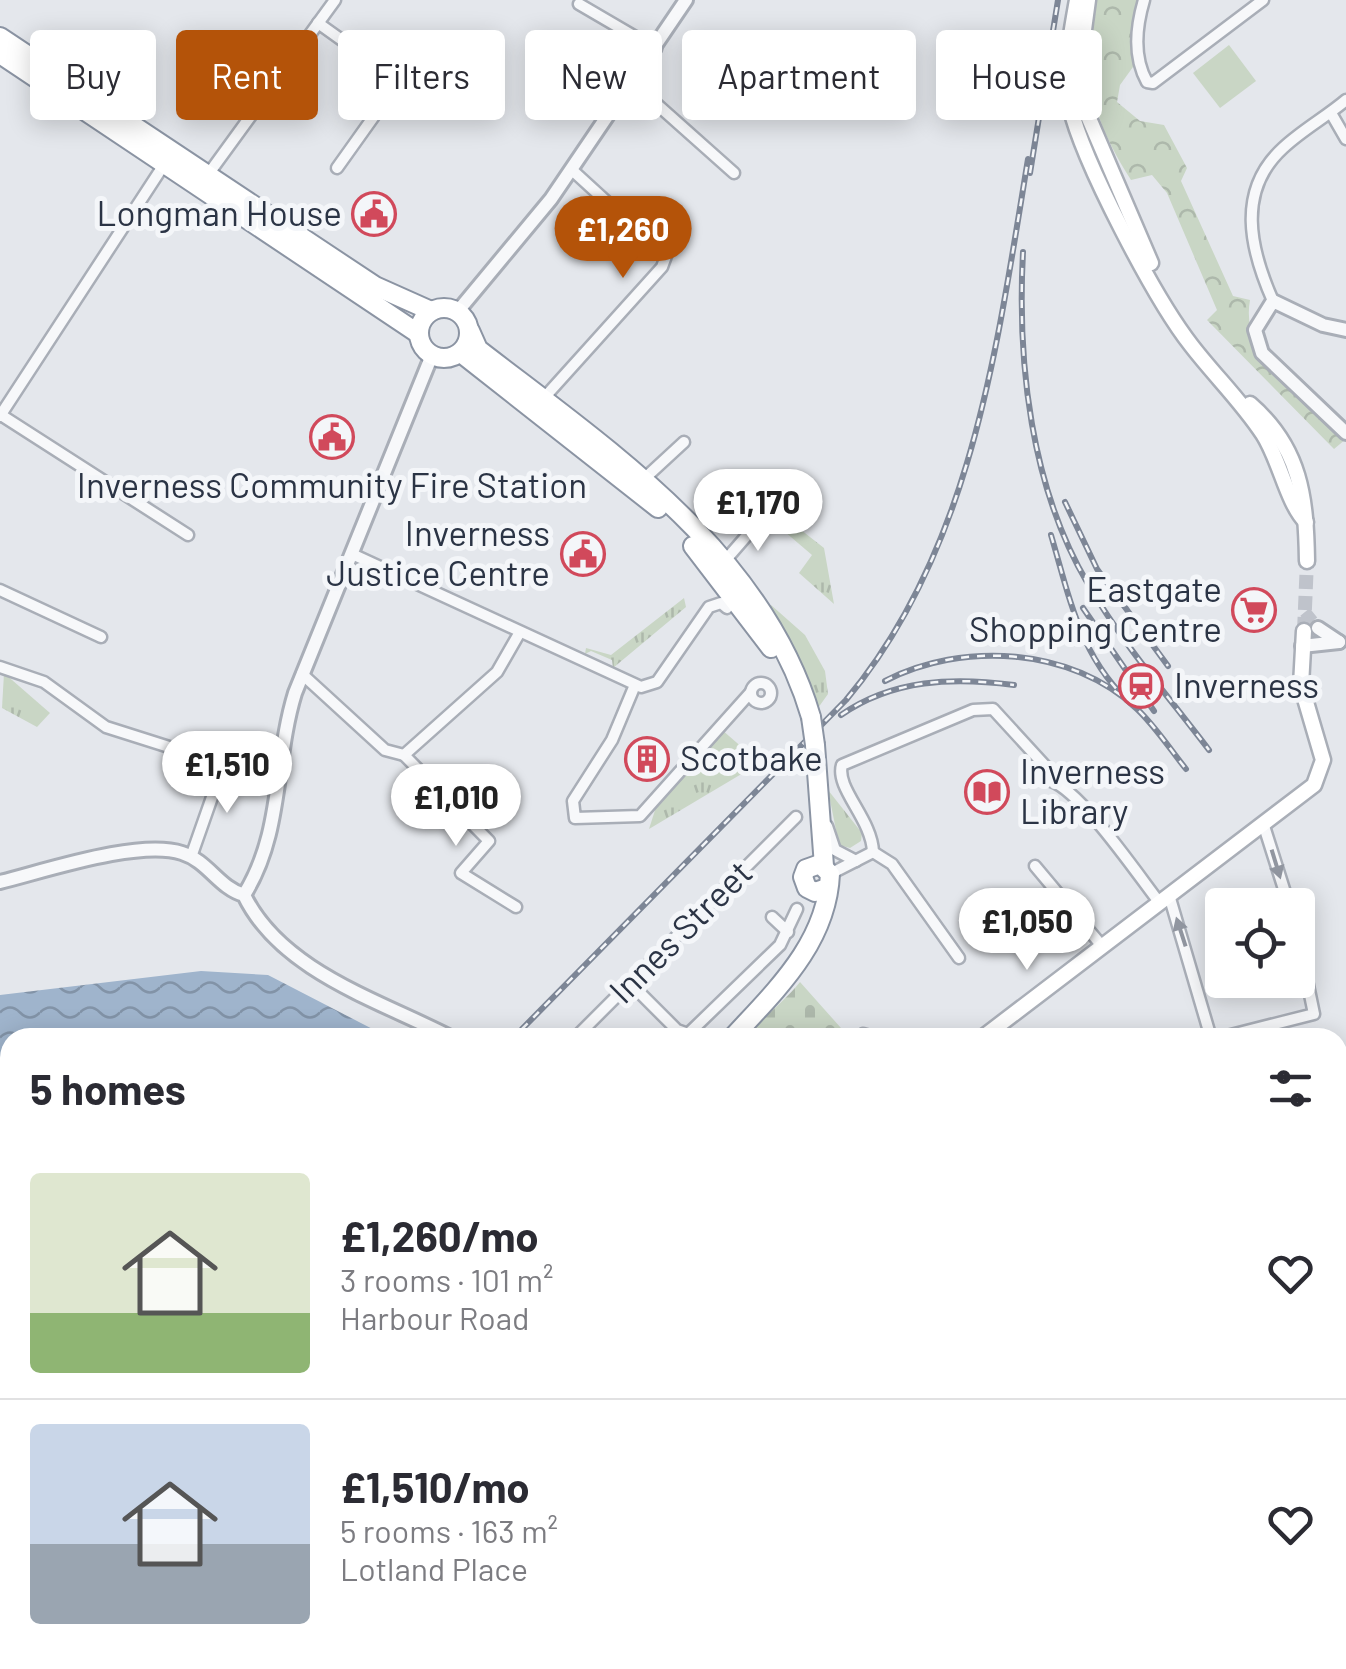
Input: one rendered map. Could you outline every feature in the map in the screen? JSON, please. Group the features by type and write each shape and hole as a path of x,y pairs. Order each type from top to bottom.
{"highway":[{"path":"0,37 419,334 432,355 446,358 460,352 470,331"},
{"path":"0,54 170,160 206,176 407,304 430,311 444,307 458,311 478,349 644,478 723,564 783,645 806,722 823,874"},
{"path":"419,334 430,311"},
{"path":"460,352 617,472 674,524 774,654 806,722"},
{"path":"741,1028 800,961 816,934 823,874 820,802 810,750"},
{"path":"724,1028 792,953 809,916 803,876 823,874"}],"main road":[{"path":"1077,0 1068,66 1070,107 1104,186 1171,315 1277,456 1296,512 1306,522 1308,561"},
{"path":"1088,0 1079,67 1082,102 1171,315"},
{"path":"995,1028 1314,785 1323,760 1301,685 1308,635"}],"street":[{"path":"206,176 335,0"},
{"path":"662,40 686,0"},
{"path":"1144,0 1137,53 1139,70 1147,82 1153,83 1263,0"},
{"path":"579,4 623,30"},
{"path":"318,23 399,81 337,168"},
{"path":"1346,100 1269,162 1253,197 1251,234 1273,301 1312,321 1346,330"},
{"path":"662,109 734,173"},
{"path":"1331,113 1346,139"},
{"path":"458,311 572,170 607,120"},
{"path":"170,160 0,415 188,535"},
{"path":"543,399 662,266 666,256 572,170"},
{"path":"1273,301 1256,324 1262,353 1346,433"},
{"path":"244,895 274,826 286,726 302,674 432,355"},
{"path":"644,478 684,442"},
{"path":"723,564 763,517"},
{"path":"352,554 635,685 657,682 710,607 721,603 727,608"},
{"path":"0,590 101,636"},
{"path":"404,755 497,672 520,632"},
{"path":"1308,635 1339,642 1308,635"},
{"path":"0,667 44,682 106,728 205,756 217,770 217,783 191,856"},
{"path":"302,674 385,750 404,755 489,841 461,873 516,907"},
{"path":"635,685 612,740 573,801 576,818 640,816 749,696"},
{"path":"873,852 870,825 839,776 842,766 852,758 980,708 993,709 1048,770 1051,781 1066,788 1164,898 1211,1028"},
{"path":"820,802 835,850 856,861"},
{"name":"Innes Street","path":"585,1028 790,831 796,817"},
{"path":"1263,823 1284,888"},
{"path":"0,882 144,851 166,850 191,856 231,892 244,895 265,928 293,954 433,1028"},
{"path":"823,874 873,852"},
{"path":"873,852 892,864 959,958"},
{"path":"1035,866 1102,946"},
{"path":"694,1028 788,932 797,909"},
{"path":"772,916 788,932"},
{"path":"630,983 674,1028"},
{"path":"1256,1028 1314,1014 1311,998"}],"green space":[{"path":"1094,0 1139,0 1133,67 1120,85 1117,102 1140,121 1164,125 1187,168 1181,181 1233,296 1250,300 1249,322 1255,342 1279,378 1346,439 1334,449 1207,320 1217,310 1167,193 1152,175 1131,180 1100,120 1102,30 1091,27"},
{"path":"1229,45 1256,81 1220,108 1193,73"},
{"path":"782,515 824,548 834,604 799,573 812,555 778,526 772,532 765,526 772,516"},
{"path":"684,598 686,607 613,668 612,660 591,651 585,654 586,648 611,655"},
{"path":"771,605 805,635 825,671 828,694 818,708 799,657 768,609"},
{"path":"4,673 50,713 37,727 2,708"},
{"path":"721,729 760,763 649,829 657,804"},
{"path":"828,790 862,833 861,841 850,848 839,845"},
{"path":"800,982 841,1028 754,1028"}],"water":[{"path":"201,971 268,975 371,1028 0,1028 0,995"}],"tunnel":[{"path":"1304,631 1307,561"},
{"path":"1305,612 1318,628"}],"railway":[{"path":"1030,173 1058,0"},
{"path":"523,1028 846,700 889,641 923,578 951,512 973,443 1004,301 1028,159"},
{"path":"1023,252 1026,381 1032,424 1053,507 1069,547 1101,606 1209,750"},
{"path":"1065,502 1097,569 1168,666"},
{"path":"1051,535 1089,649 1134,706"},
{"path":"1083,608 1154,711"},
{"path":"885,681 915,668 981,656 1049,662 1111,688 1144,716 1186,769"},
{"path":"841,715 881,694 924,684 969,681 1014,685"}],"place":[{"name":"Longman House","path":"374,214"},
{"name":"Inverness Community Fire Station","path":"332,437"},
{"name":"Inverness Justice Centre","path":"583,554"},
{"name":"Eastgate Shopping Centre","path":"1254,610"},
{"name":"Inverness","path":"1141,686"},
{"name":"Scotbake","path":"647,759"},
{"name":"Inverness Library","path":"987,792"}]}
